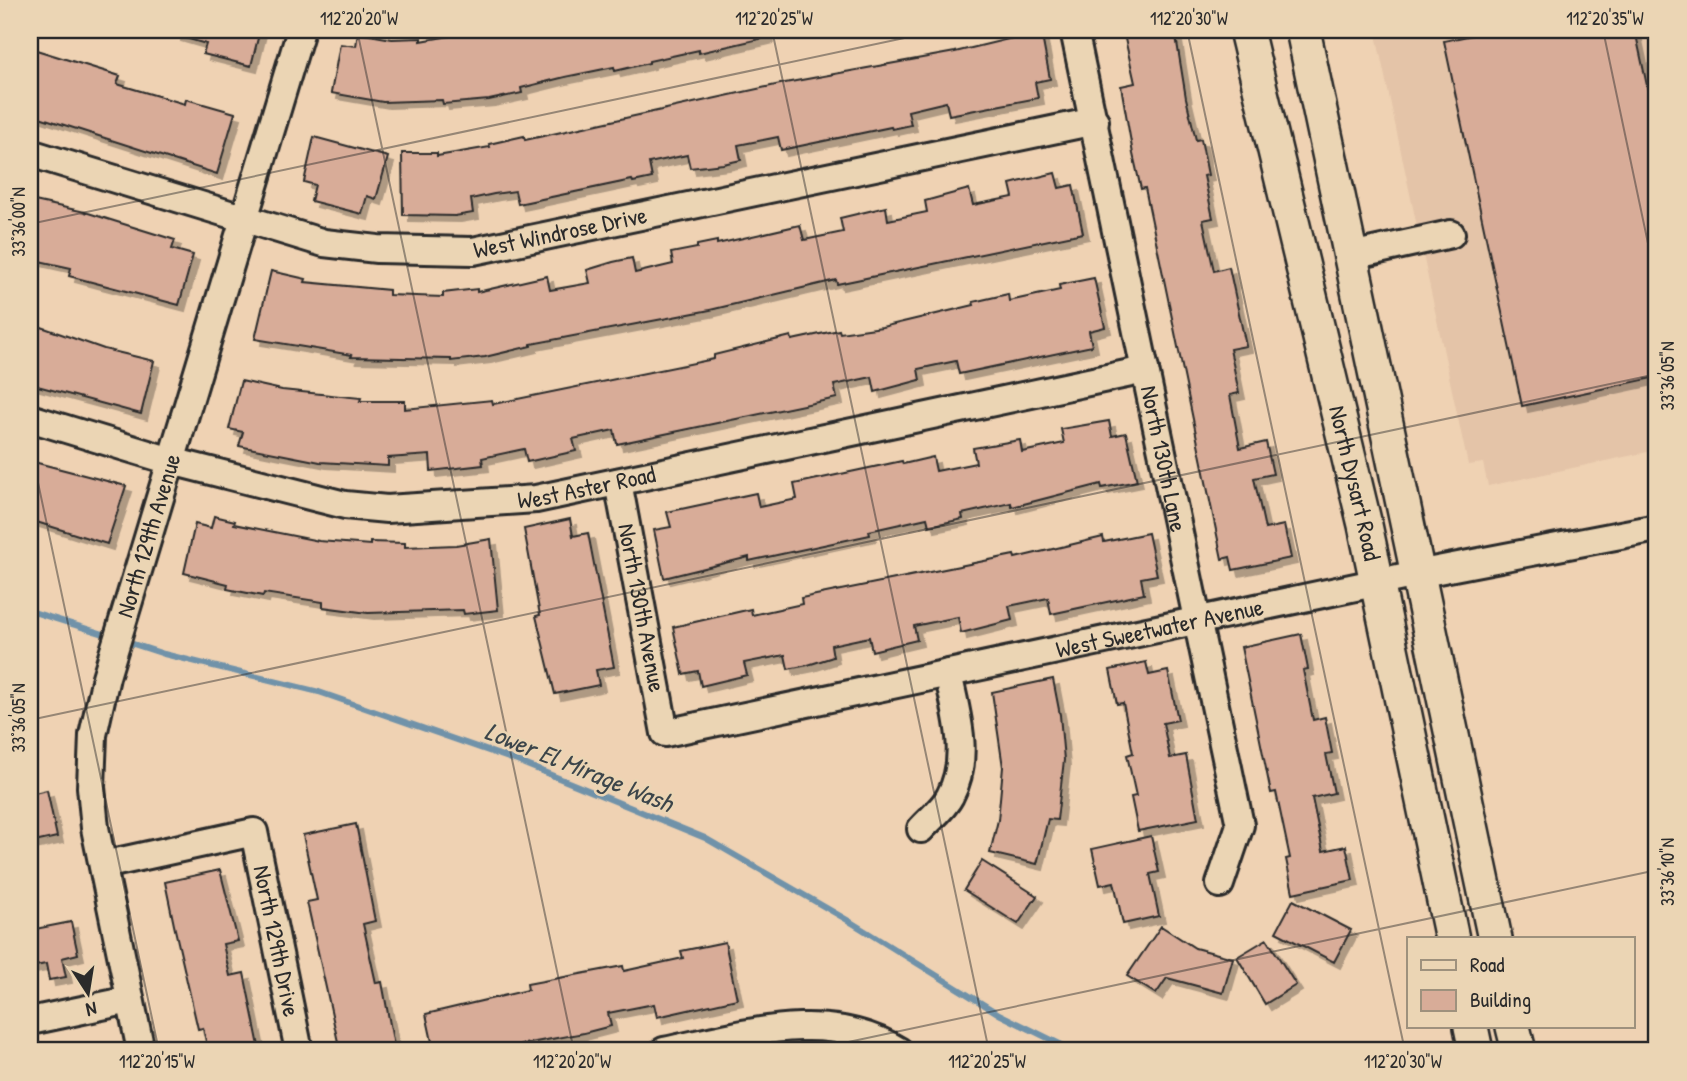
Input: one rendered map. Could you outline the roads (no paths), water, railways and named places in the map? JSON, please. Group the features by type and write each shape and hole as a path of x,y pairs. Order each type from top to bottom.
{"main road":[{"name":"North Dysart Road","path":"1245,30 1377,583 1452,937"},
{"name":"North Dysart Road","path":"1303,30 1494,937"},
{"path":"1471,1028 1476,1051"},
{"path":"1513,1028 1519,1051"}],"street":[{"name":"North 129th Avenue","path":"141,1051 95,828 90,761 106,677 302,30"},
{"name":"North 130th Lane","path":"1074,30 1240,825 1220,884"},
{"name":"West Windrose Drive","path":"30,153 324,243 377,249 473,251 1095,121"},
{"path":"1351,256 1451,234"},
{"name":"West Aster Road","path":"30,418 171,461 345,505 387,509 536,499 1145,370"},
{"name":"North 130th Avenue","path":"618,482 664,733"},
{"name":"West Sweetwater Avenue","path":"664,733 1417,574 1657,528"},
{"path":"921,828 950,798 960,771 960,736 948,673"},
{"name":"North 129th Drive","path":"103,865 254,832 299,1051"},
{"path":"30,1021 130,999"},
{"path":"664,1051 779,1028 813,1026 843,1028 870,1035 899,1051"}],"waterway":[{"name":"Lower El Mirage Wash","path":"30,611 110,636"},
{"name":"Lower El Mirage Wash","path":"124,641 164,654 319,692 517,761 705,838 849,921 999,1014 1074,1051"}]}
